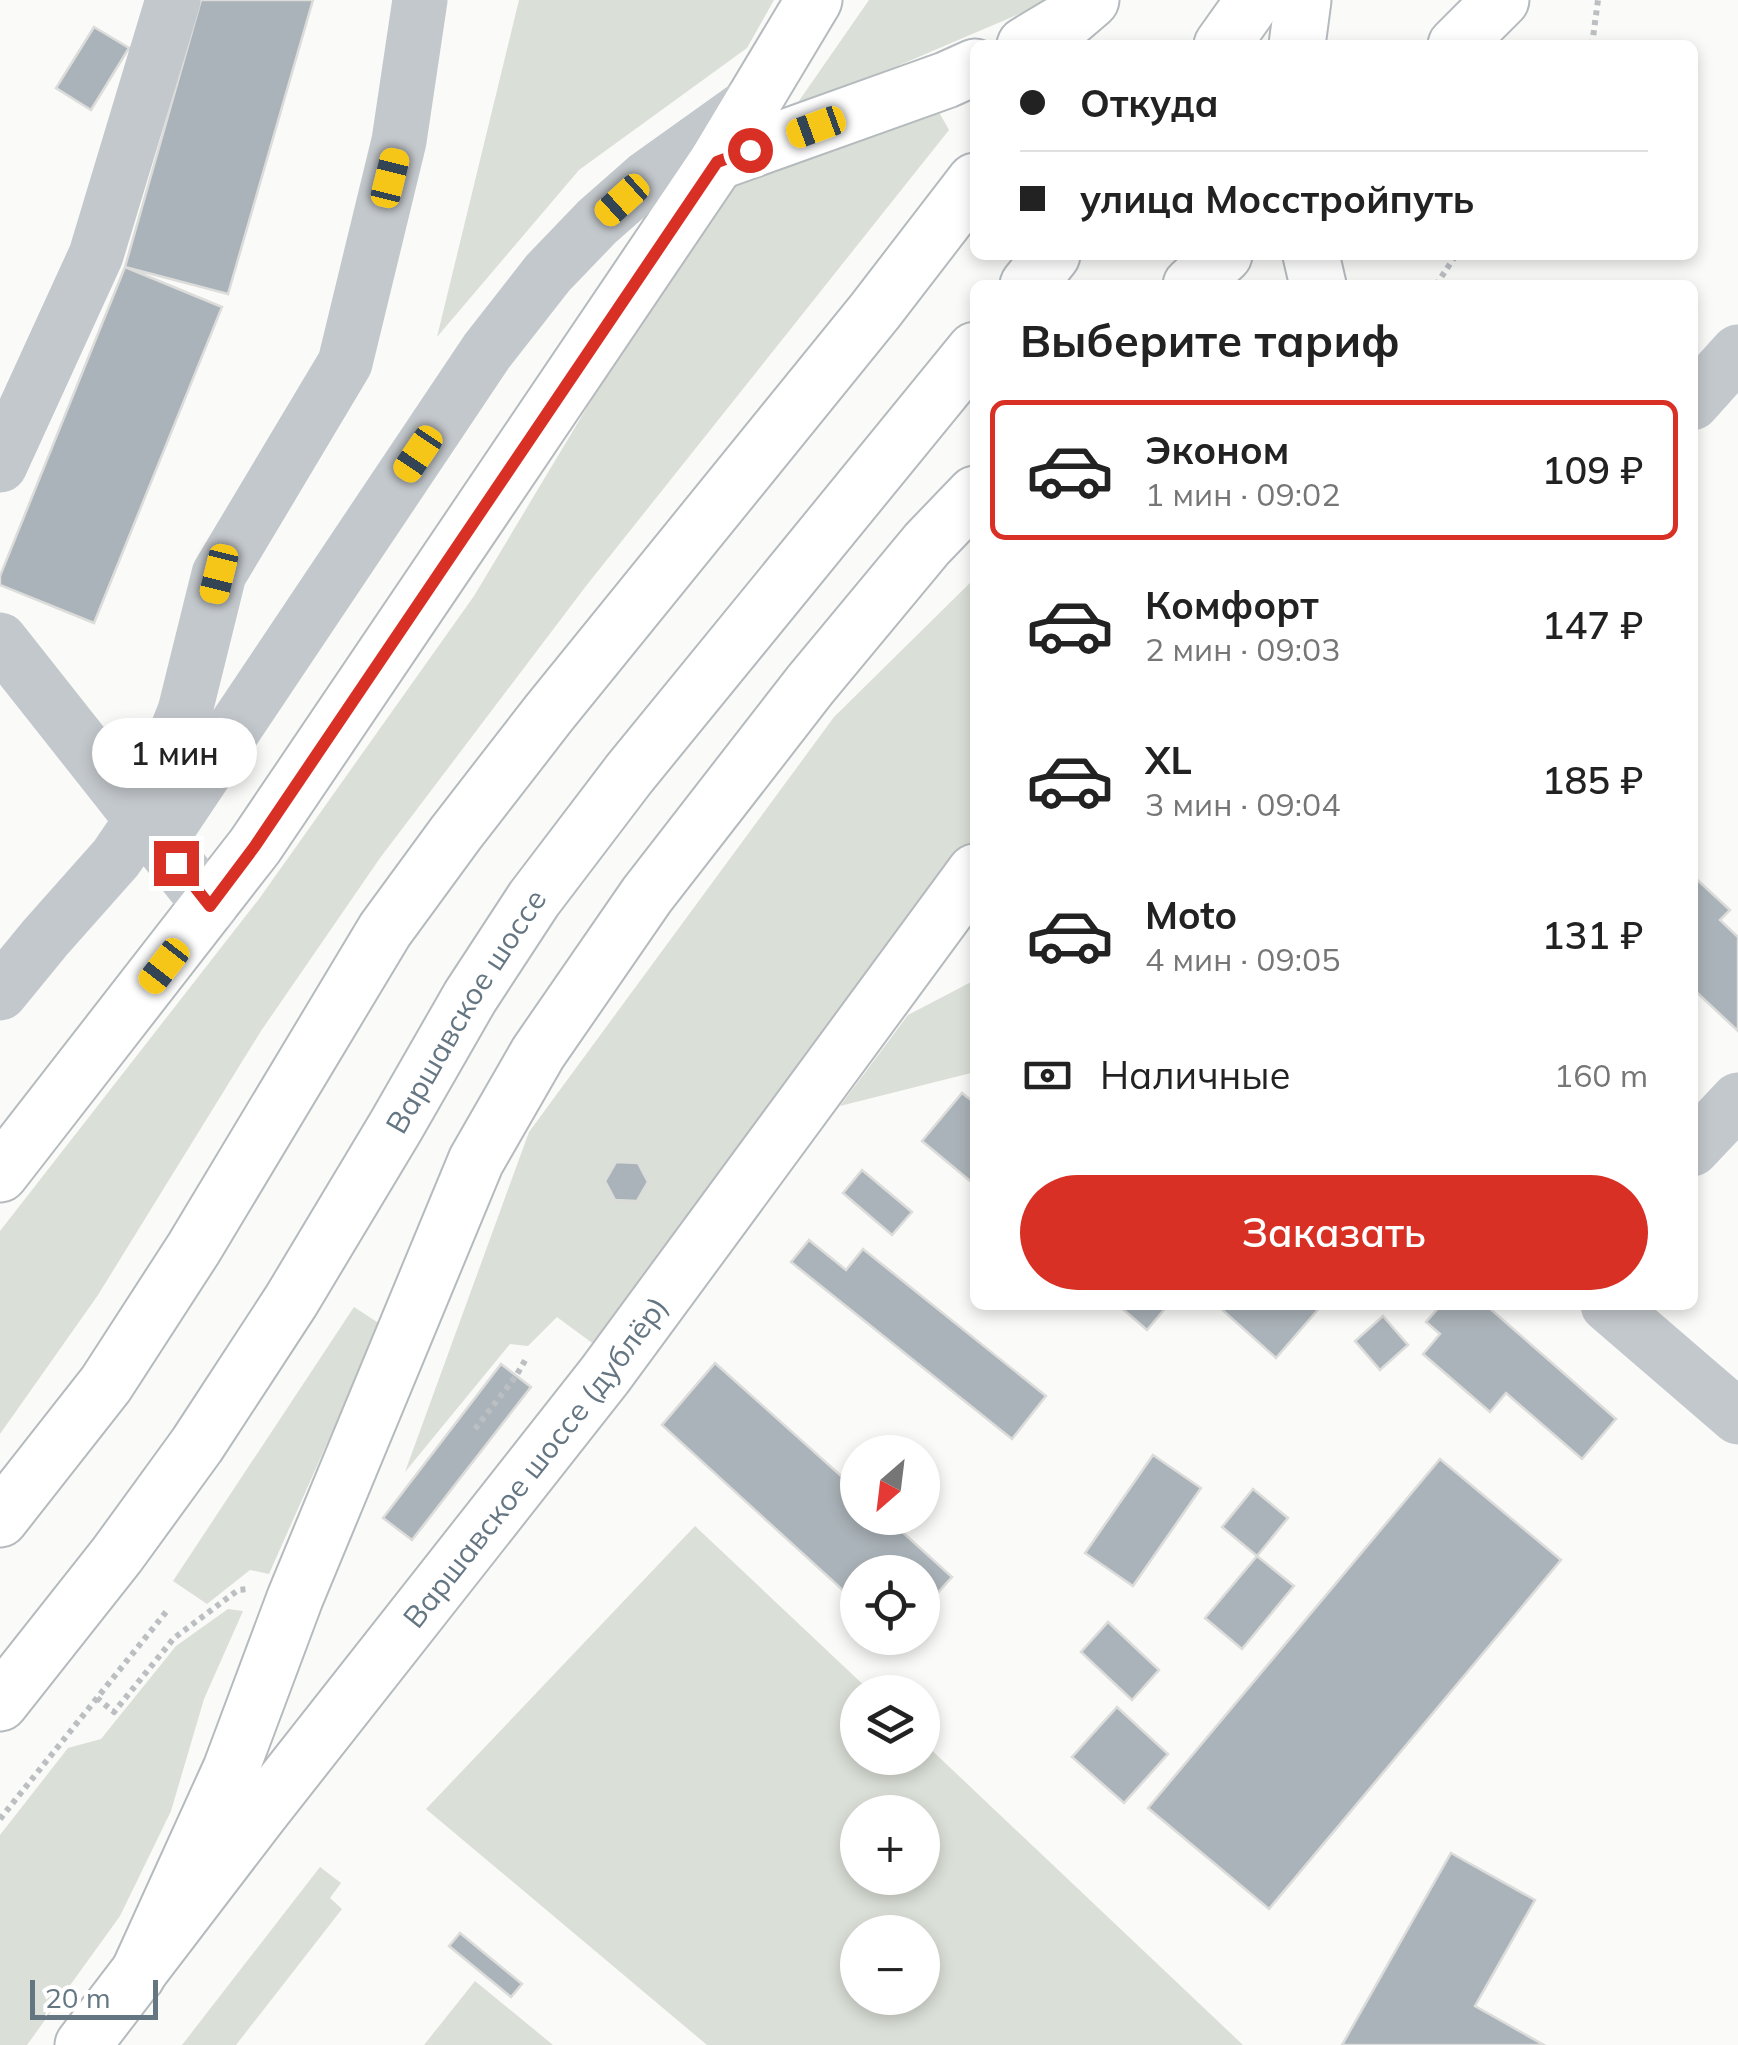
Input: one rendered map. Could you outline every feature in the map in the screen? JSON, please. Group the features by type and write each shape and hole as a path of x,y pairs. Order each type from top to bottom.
{"main road":[{"path":"0,1174 255,846 717,162 814,0"},
{"path":"1033,40 1091,0"},
{"path":"1084,40 1117,0"},
{"path":"1226,40 1254,0"},
{"path":"1298,40 1303,0"},
{"path":"1461,40 1500,0"},
{"path":"717,162 970,69"},
{"path":"0,1519 106,1384 194,1248 386,930 444,850 876,311 970,188"},
{"path":"1032,280 1048,260"},
{"path":"1196,280 1218,260"},
{"name":"Варшавское шоссе","path":"0,1703 198,1445 291,1301 470,997 534,899 629,774 970,356"},
{"path":"138,1976 231,1769 295,1598 476,1162 538,1053 647,894 810,685 927,544 970,499"},
{"name":"Варшавское шоссе (дублёр)","path":"83,2045 605,1375 967,893"}],"street":[{"path":"0,465 96,255 173,0"},
{"path":"151,830 219,574 345,363 399,141 420,0"},
{"path":"0,993 116,858 151,830 486,351 548,273 647,178 752,104"},
{"path":"1698,396 1738,352"},
{"path":"0,640 210,906"},
{"path":"1698,1142 1738,1100"},
{"path":"1614,1310 1738,1417"}],"path":[{"path":"1593,40 1598,0"},
{"path":"474,1429 527,1356"},
{"path":"97,1698 114,1712 174,1638 238,1590 252,1588"},
{"path":"0,1820 166,1612"}],"shaded area":[{"path":"519,0 774,0 747,48 579,170 437,337"},
{"path":"869,0 1052,0 792,111"},
{"path":"935,105 949,130 586,586 380,858 261,1031 98,1295 0,1434 0,1231 259,899 474,596 722,182"},
{"path":"970,583 970,846 603,1351 557,1317 528,1346 510,1344 405,1472 529,1132 834,717"},
{"path":"970,983 970,1073 840,1106 908,1015"},
{"path":"354,1307 380,1324 269,1574 250,1570 207,1604 173,1581"},
{"path":"695,1526 853,1675 840,1675 840,1775 940,1775 940,1758 1243,2045 707,2045 426,1809"},
{"path":"228,1609 243,1611 204,1699 171,1811 120,1916 27,2045 0,2045 0,1835 68,1748 101,1739 176,1646"},
{"path":"320,1867 341,1883 330,1898 342,1909 236,2045 182,2045"},
{"path":"475,1981 553,2045 424,2045"}],"building":[{"path":"201,0 313,0 228,294 125,267"},
{"path":"94,27 129,48 91,110 56,88"},
{"path":"125,267 222,307 94,623 0,585 0,576"},
{"path":"1698,881 1730,910 1720,920 1738,937 1738,1031 1698,994"},
{"path":"962,1093 970,1099 970,1181 922,1141"},
{"path":"616,1162 638,1163 648,1182 637,1201 615,1200 605,1181"},
{"path":"862,1170 912,1212 892,1235 843,1193"},
{"path":"809,1240 846,1270 863,1249 1046,1396 1012,1439 791,1262"},
{"path":"1124,1310 1164,1310 1147,1330"},
{"path":"1222,1310 1318,1310 1276,1358"},
{"path":"1437,1310 1492,1310 1616,1419 1582,1459 1506,1393 1490,1412 1423,1354 1440,1334 1426,1322"},
{"path":"1383,1316 1408,1345 1380,1370 1355,1341"},
{"path":"715,1363 840,1475 840,1535 906,1535 928,1555 840,1555 840,1588 662,1425"},
{"path":"501,1364 531,1387 412,1540 383,1518"},
{"path":"1153,1455 1201,1488 1133,1586 1085,1553"},
{"path":"1440,1459 1561,1560 1269,1909 1148,1808"},
{"path":"1253,1489 1288,1518 1257,1556 1222,1527"},
{"path":"1257,1556 1294,1586 1242,1649 1205,1618"},
{"path":"940,1566 952,1577 940,1590"},
{"path":"1108,1622 1159,1670 1132,1700 1081,1652"},
{"path":"1117,1707 1168,1754 1124,1803 1072,1757"},
{"path":"1451,1853 1535,1900 1475,2006 1544,2045 1342,2045"},
{"path":"460,1933 522,1984 511,1997 449,1946"}],"route":[{"path":"176,863 210,906 255,846 717,162 750,150"}]}
